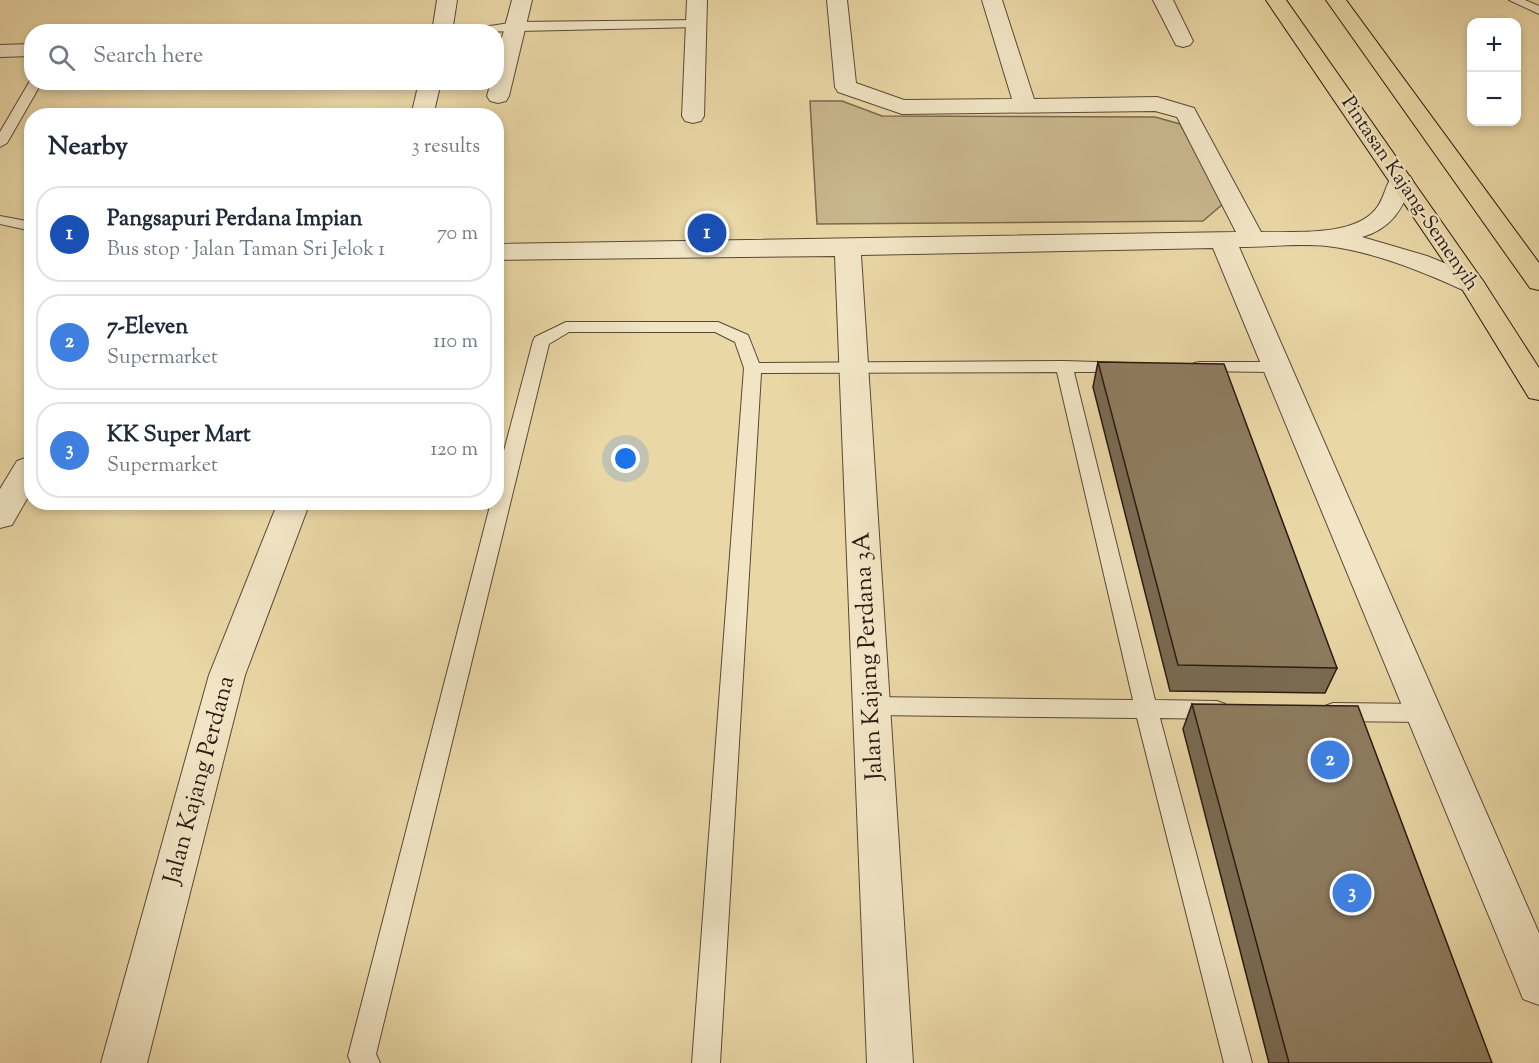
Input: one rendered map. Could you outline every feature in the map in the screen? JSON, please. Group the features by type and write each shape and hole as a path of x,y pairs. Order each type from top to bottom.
{"highway":[{"name":"Pintasan Kajang-Semenyih","path":"1276,0 1472,284 1539,391"},
{"path":"1336,0 1539,282"}],"street":[{"path":"443,24 447,0"},
{"path":"504,73 522,0"},
{"path":"693,116 697,0"},
{"path":"837,0 846,87 902,107 1157,104 1186,113 1238,240 1276,367 1539,984"},
{"path":"992,0 1024,106"},
{"path":"1163,0 1183,41"},
{"path":"0,51 24,50"},
{"path":"424,108 428,90"},
{"path":"498,96 500,90"},
{"path":"1324,238 1362,230 1381,219 1391,208 1401,181"},
{"path":"504,252 848,248 1324,238 1361,243 1397,253 1472,284"},
{"name":"Jalan Kajang Perdana 3A","path":"848,248 890,1063"},
{"path":"0,517 24,475"},
{"name":"Jalan Kajang Perdana","path":"124,1063 227,675 291,510"}],"lane":[{"path":"1515,0 1539,10"},
{"path":"504,28 696,24"},
{"path":"0,143 31,90"},
{"path":"0,220 24,225"},
{"path":"504,490 541,341 566,327 718,327 742,339 753,368 706,1063"},
{"path":"1064,366 1146,709 1238,1063"},
{"path":"753,368 1135,367"},
{"path":"1182,367 1276,367"},
{"path":"366,1063 363,1056 499,510"},
{"path":"871,706 1239,711"},
{"path":"1308,712 1424,713"}],"shaded area":[{"path":"810,101 842,101 882,116 1155,117 1180,124 1224,203 1203,221 817,224"}],"building":[{"path":"1098,362 1224,364 1337,668 1178,665"},
{"path":"1192,704 1358,706 1492,1063 1289,1063"}],"place":[{"name":"Pangsapuri Perdana Impian","path":"707,233"},
{"name":"7-Eleven","path":"1330,760"},
{"name":"KK Super Mart","path":"1352,893"}]}
